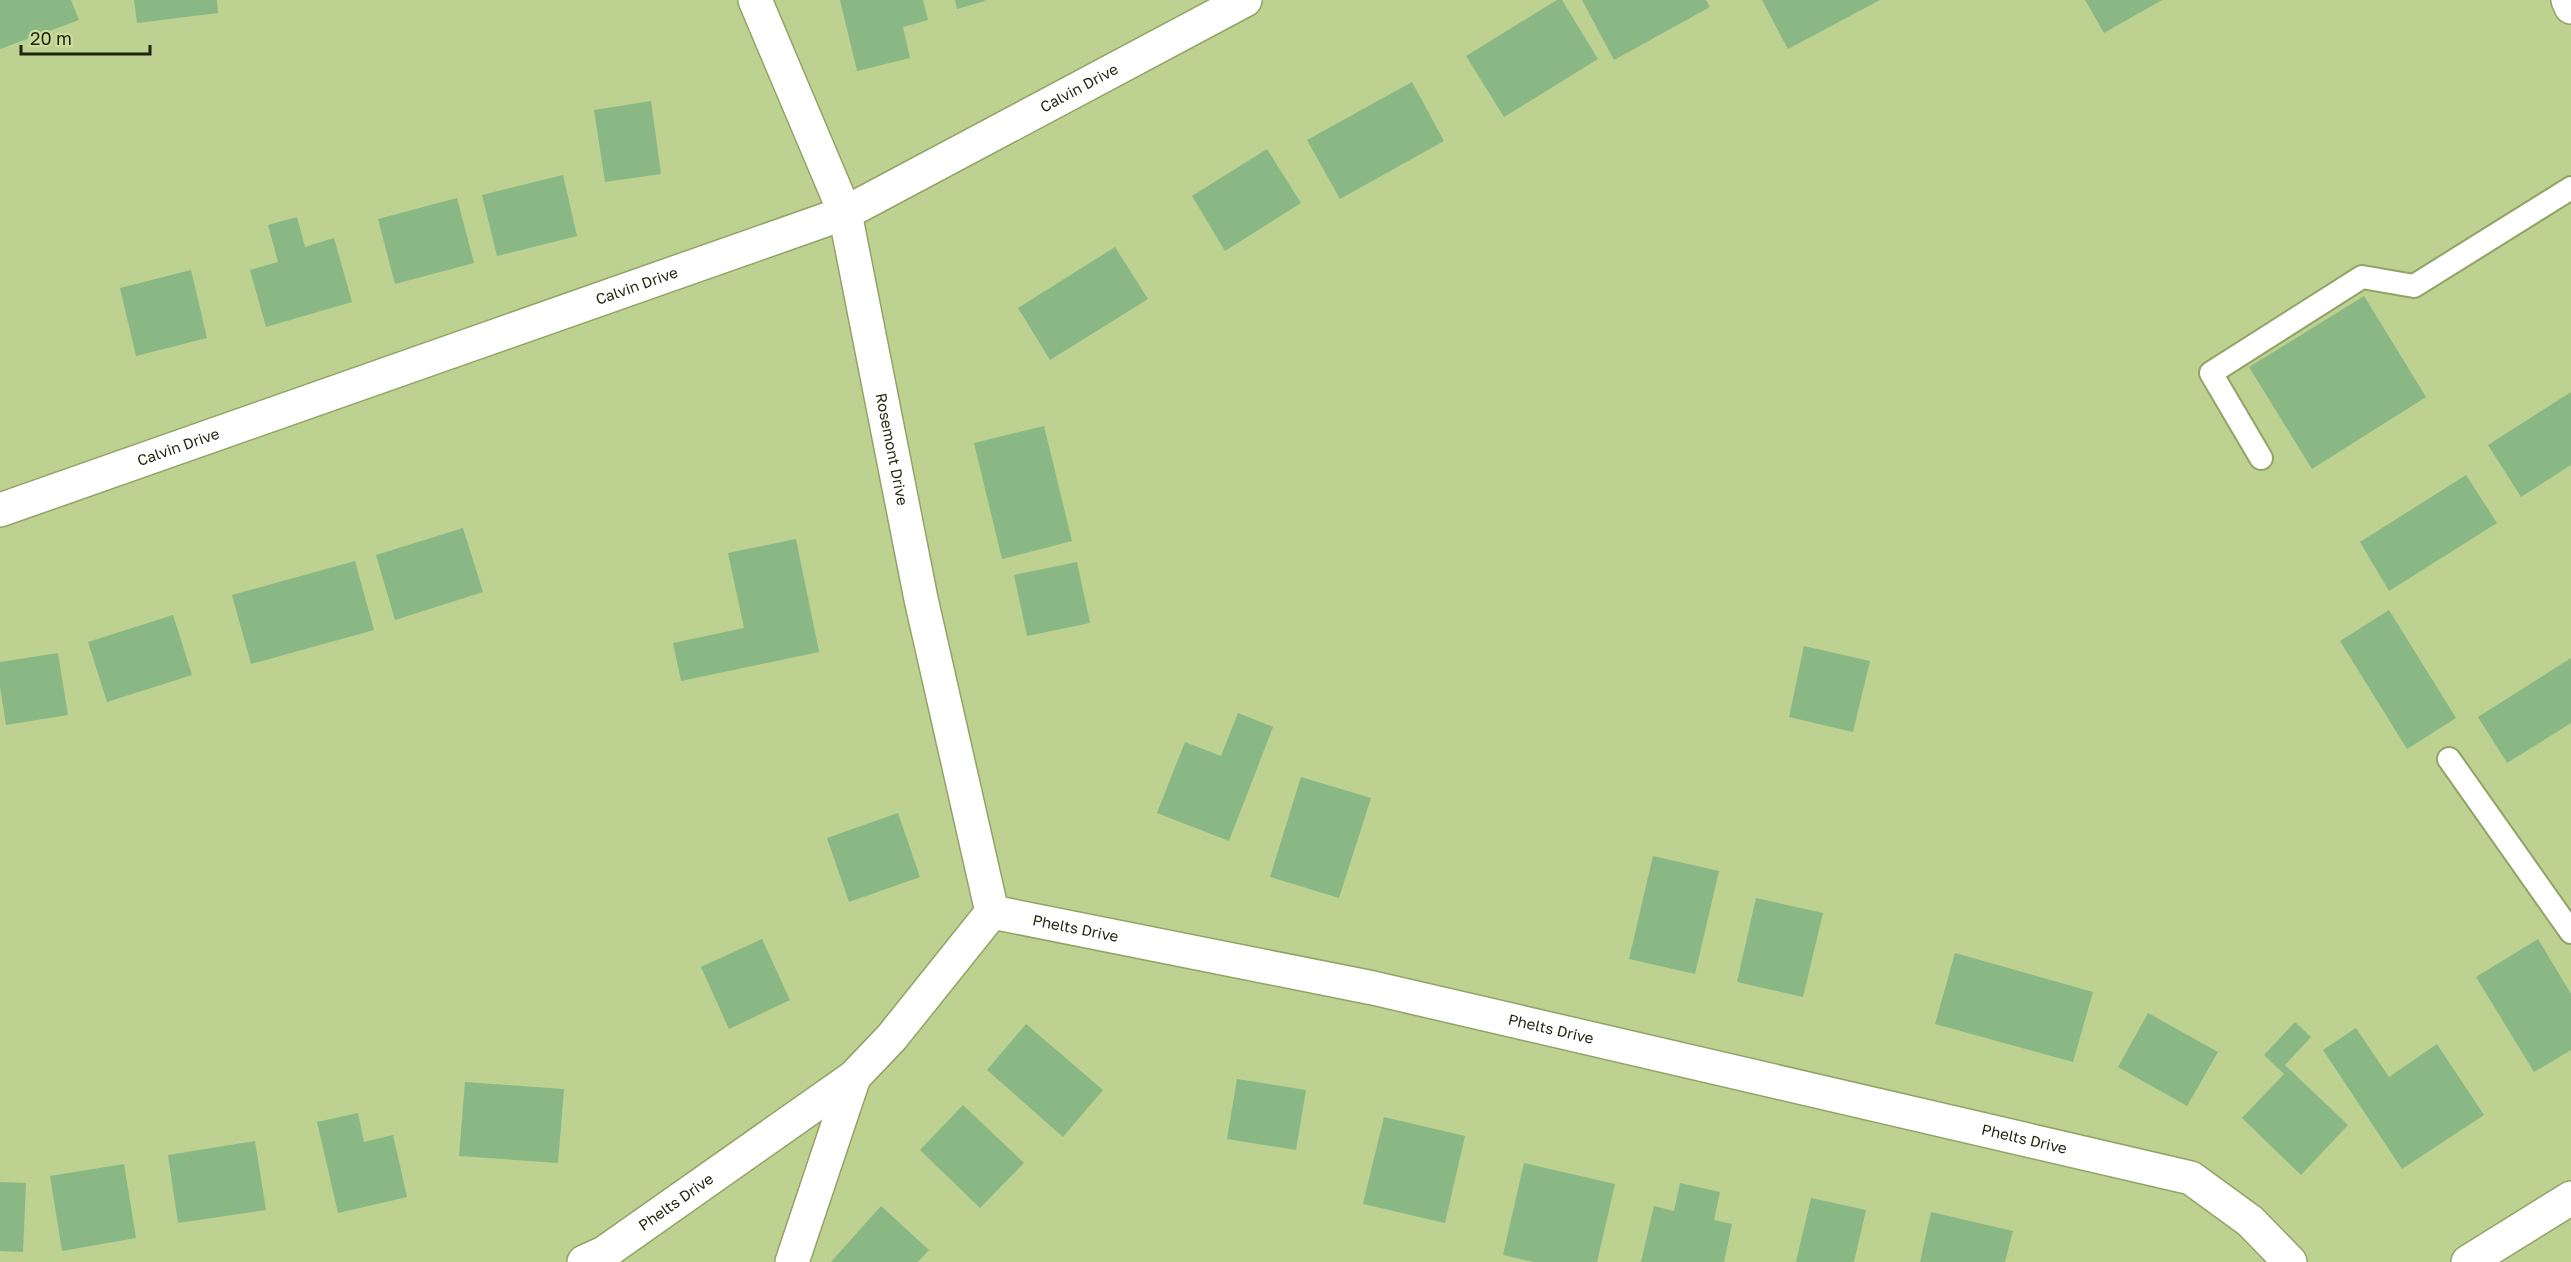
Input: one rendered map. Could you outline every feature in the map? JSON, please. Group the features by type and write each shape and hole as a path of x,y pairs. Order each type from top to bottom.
{"street":[{"name":"Rosemont Drive","path":"755,0 845,213 921,599 992,912"},
{"name":"Calvin Drive","path":"0,510 303,406 845,213 1245,0"},
{"path":"2568,0 2571,7"},
{"name":"Phelts Drive","path":"596,1259 854,1077 892,1037 992,912 1373,988 2191,1178 2250,1221 2290,1262"},
{"name":"Phelts Drive","path":"792,1262 854,1077"},
{"path":"2468,1262 2571,1198"}],"lane":[{"path":"2261,458 2211,373 2362,277 2414,286 2571,188"},
{"path":"2449,759 2571,932"}],"building":[{"path":"0,0 71,0 79,20 0,49"},
{"path":"134,0 217,0 218,13 137,23"},
{"path":"840,0 923,0 928,20 903,27 910,58 857,71"},
{"path":"955,0 984,0 985,1 957,9"},
{"path":"1557,0 1562,0 1598,59 1504,117 1466,56"},
{"path":"1582,0 1706,0 1710,7 1614,60"},
{"path":"1762,0 1880,0 1788,49"},
{"path":"2085,0 2162,0 2104,33"},
{"path":"1412,82 1444,141 1340,199 1307,140"},
{"path":"651,101 661,174 605,182 594,110"},
{"path":"1267,149 1301,203 1225,251 1192,196"},
{"path":"563,175 577,236 497,256 482,195"},
{"path":"457,198 474,263 395,284 378,219"},
{"path":"297,217 305,247 334,238 352,302 266,327 250,270 278,262 268,225"},
{"path":"1115,247 1148,299 1050,360 1018,308"},
{"path":"191,270 207,338 136,356 120,288"},
{"path":"2364,296 2426,397 2312,469 2249,367"},
{"path":"2571,392 2571,465 2521,497 2488,445"},
{"path":"1044,426 1072,541 1002,559 974,443"},
{"path":"2466,475 2497,523 2389,591 2360,542"},
{"path":"463,528 483,592 395,620 376,555"},
{"path":"796,539 819,652 681,681 673,643 744,628 728,553"},
{"path":"355,561 374,630 251,664 232,595"},
{"path":"1077,562 1090,623 1027,636 1014,575"},
{"path":"2389,610 2456,718 2407,749 2340,641"},
{"path":"173,615 192,675 107,702 88,642"},
{"path":"1804,646 1870,661 1853,732 1789,717"},
{"path":"58,653 68,715 6,725 0,686 0,662"},
{"path":"2571,658 2571,723 2507,763 2478,717"},
{"path":"1238,713 1273,727 1229,841 1157,813 1185,742 1221,756"},
{"path":"1301,777 1371,798 1339,898 1270,877"},
{"path":"898,813 920,877 849,902 827,838"},
{"path":"1653,856 1719,871 1695,974 1629,959"},
{"path":"1756,898 1823,913 1803,997 1737,982"},
{"path":"762,939 790,1000 729,1029 701,967"},
{"path":"2538,939 2571,994 2571,1050 2534,1072 2476,977"},
{"path":"1955,953 2093,992 2073,1062 1935,1024"},
{"path":"2148,1013 2218,1052 2187,1106 2118,1067"},
{"path":"2295,1022 2311,1037 2285,1065 2348,1125 2301,1175 2242,1118 2284,1074 2264,1055"},
{"path":"1026,1024 1103,1090 1063,1137 987,1070"},
{"path":"2356,1028 2389,1077 2437,1044 2484,1115 2402,1169 2323,1050"},
{"path":"1237,1079 1306,1090 1296,1150 1227,1139"},
{"path":"465,1082 564,1089 558,1163 459,1156"},
{"path":"963,1105 1024,1163 980,1208 920,1150"},
{"path":"358,1113 364,1142 393,1135 407,1197 338,1213 317,1122"},
{"path":"1384,1117 1465,1136 1445,1223 1363,1204"},
{"path":"255,1141 266,1210 178,1223 168,1155"},
{"path":"1524,1163 1615,1184 1597,1262 1534,1262 1503,1255"},
{"path":"124,1164 136,1238 62,1251 50,1176"},
{"path":"0,1182 26,1183 23,1252 0,1251"},
{"path":"1680,1183 1720,1192 1714,1220 1732,1224 1724,1262 1641,1262 1654,1206 1674,1211"},
{"path":"1811,1198 1866,1210 1854,1262 1796,1262"},
{"path":"881,1206 929,1250 918,1262 831,1262"},
{"path":"1931,1212 2013,1231 2005,1262 1920,1262"}]}
